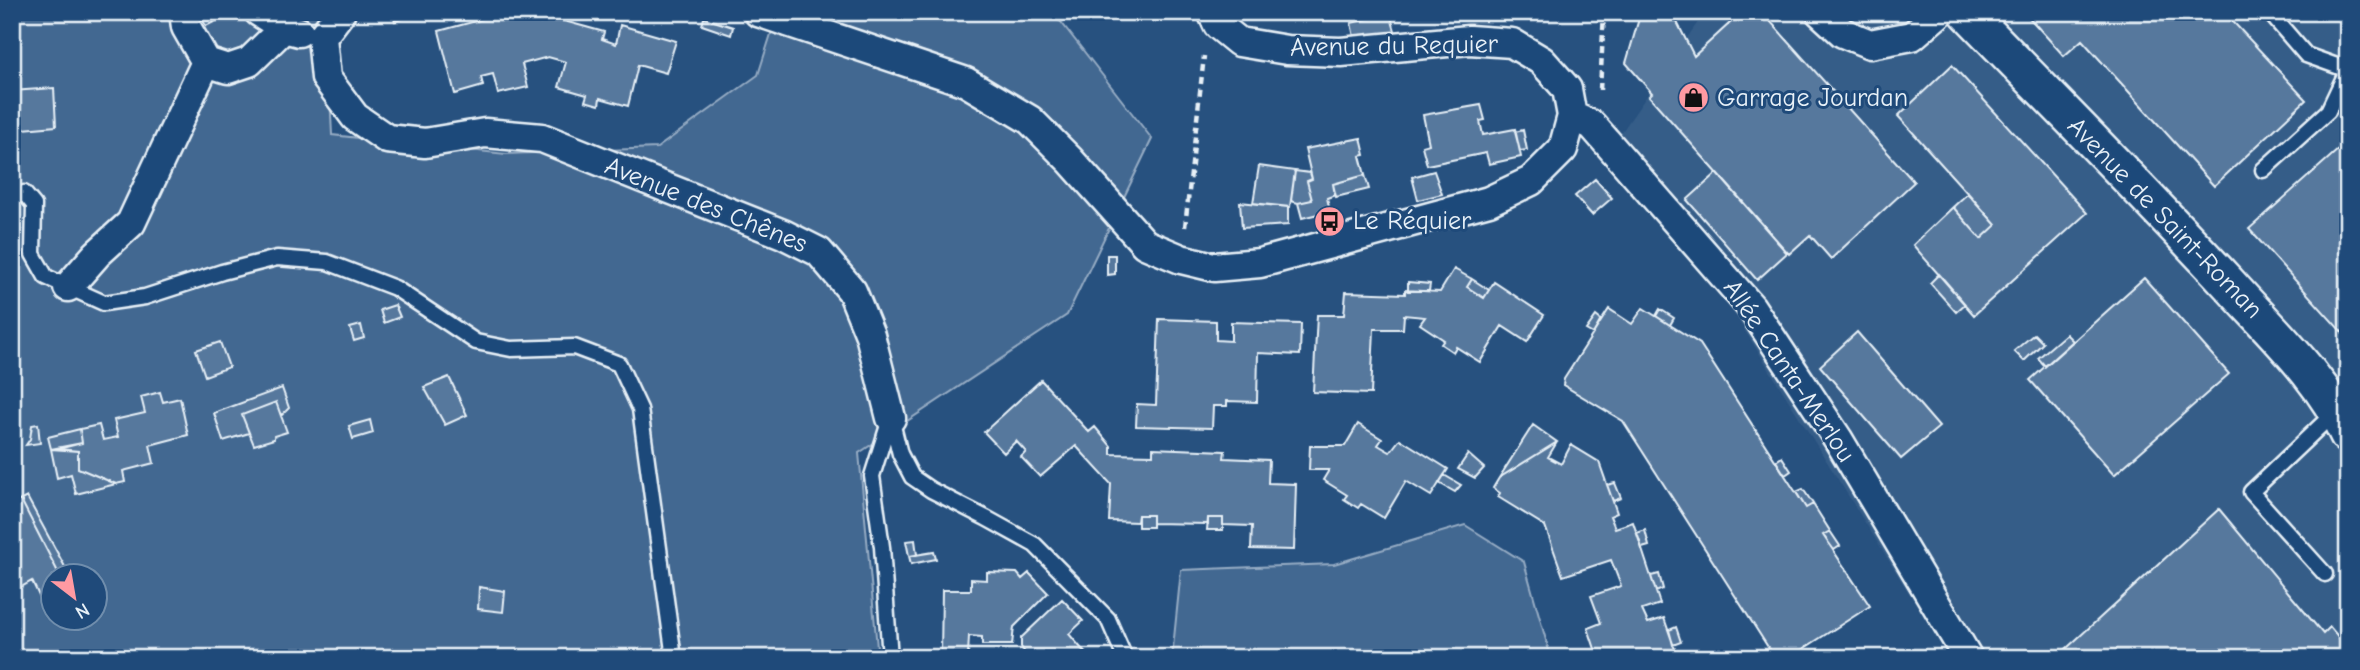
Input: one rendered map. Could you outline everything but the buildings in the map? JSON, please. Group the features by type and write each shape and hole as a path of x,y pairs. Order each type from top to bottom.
{"street":[{"path":"184,12 186,27 206,62 228,69 250,62 284,28"},
{"path":"259,12 284,28 322,37 341,12"},
{"path":"758,12 966,82 1030,120 1070,160 1145,244 1181,259 1214,267 1260,263 1489,201 1531,181 1563,149 1582,121"},
{"name":"Avenue du Requier","path":"1212,12 1218,25 1239,42 1287,50 1340,52 1469,40 1512,43 1542,61 1567,89 1582,121"},
{"path":"1820,12 1843,33 1870,44 1912,36 1940,12"},
{"name":"Avenue de Saint-Roman","path":"1967,12 2192,244 2297,358 2342,423"},
{"name":"Avenue des Chênes","path":"322,37 326,78 355,117 387,139 425,143 485,133 542,138 783,234 819,252 852,291 870,335 891,418"},
{"path":"68,287 97,254 131,223 206,62"},
{"name":"Allée Canta-Merlou","path":"1582,121 1751,307 1838,439 1968,658"}],"lane":[{"path":"2263,170 2328,111 2348,70 2306,55 2269,12"},
{"path":"12,199 24,194 34,205 33,254 46,276 104,303 145,297 222,272 277,258 327,262 395,288 476,342 511,349 574,347 620,364 640,409 674,658"},
{"path":"890,658 882,547 872,476 891,418"},
{"name":"Avenue des Chênes","path":"891,418 900,454 912,477 931,490 1035,545 1108,619 1125,658"},
{"path":"2325,574 2251,492 2342,423"}],"path":[{"path":"1582,121 1601,81 1604,12"},
{"path":"1181,259 1205,58 1198,46"}],"shaded area":[{"path":"12,12 326,12 332,135 506,154 657,148 758,75 778,12 1044,12 1061,22 1152,139 1067,315 859,453 878,658 12,658"},
{"path":"1705,12 2348,12 2348,658 1950,658 1621,133"},
{"path":"1465,525 1524,562 1551,658 1172,658 1181,570 1334,564"}],"place":[{"name":"Garrage Jourdan","path":"1694,98"},
{"name":"Le Réquier","path":"1330,221"}]}
